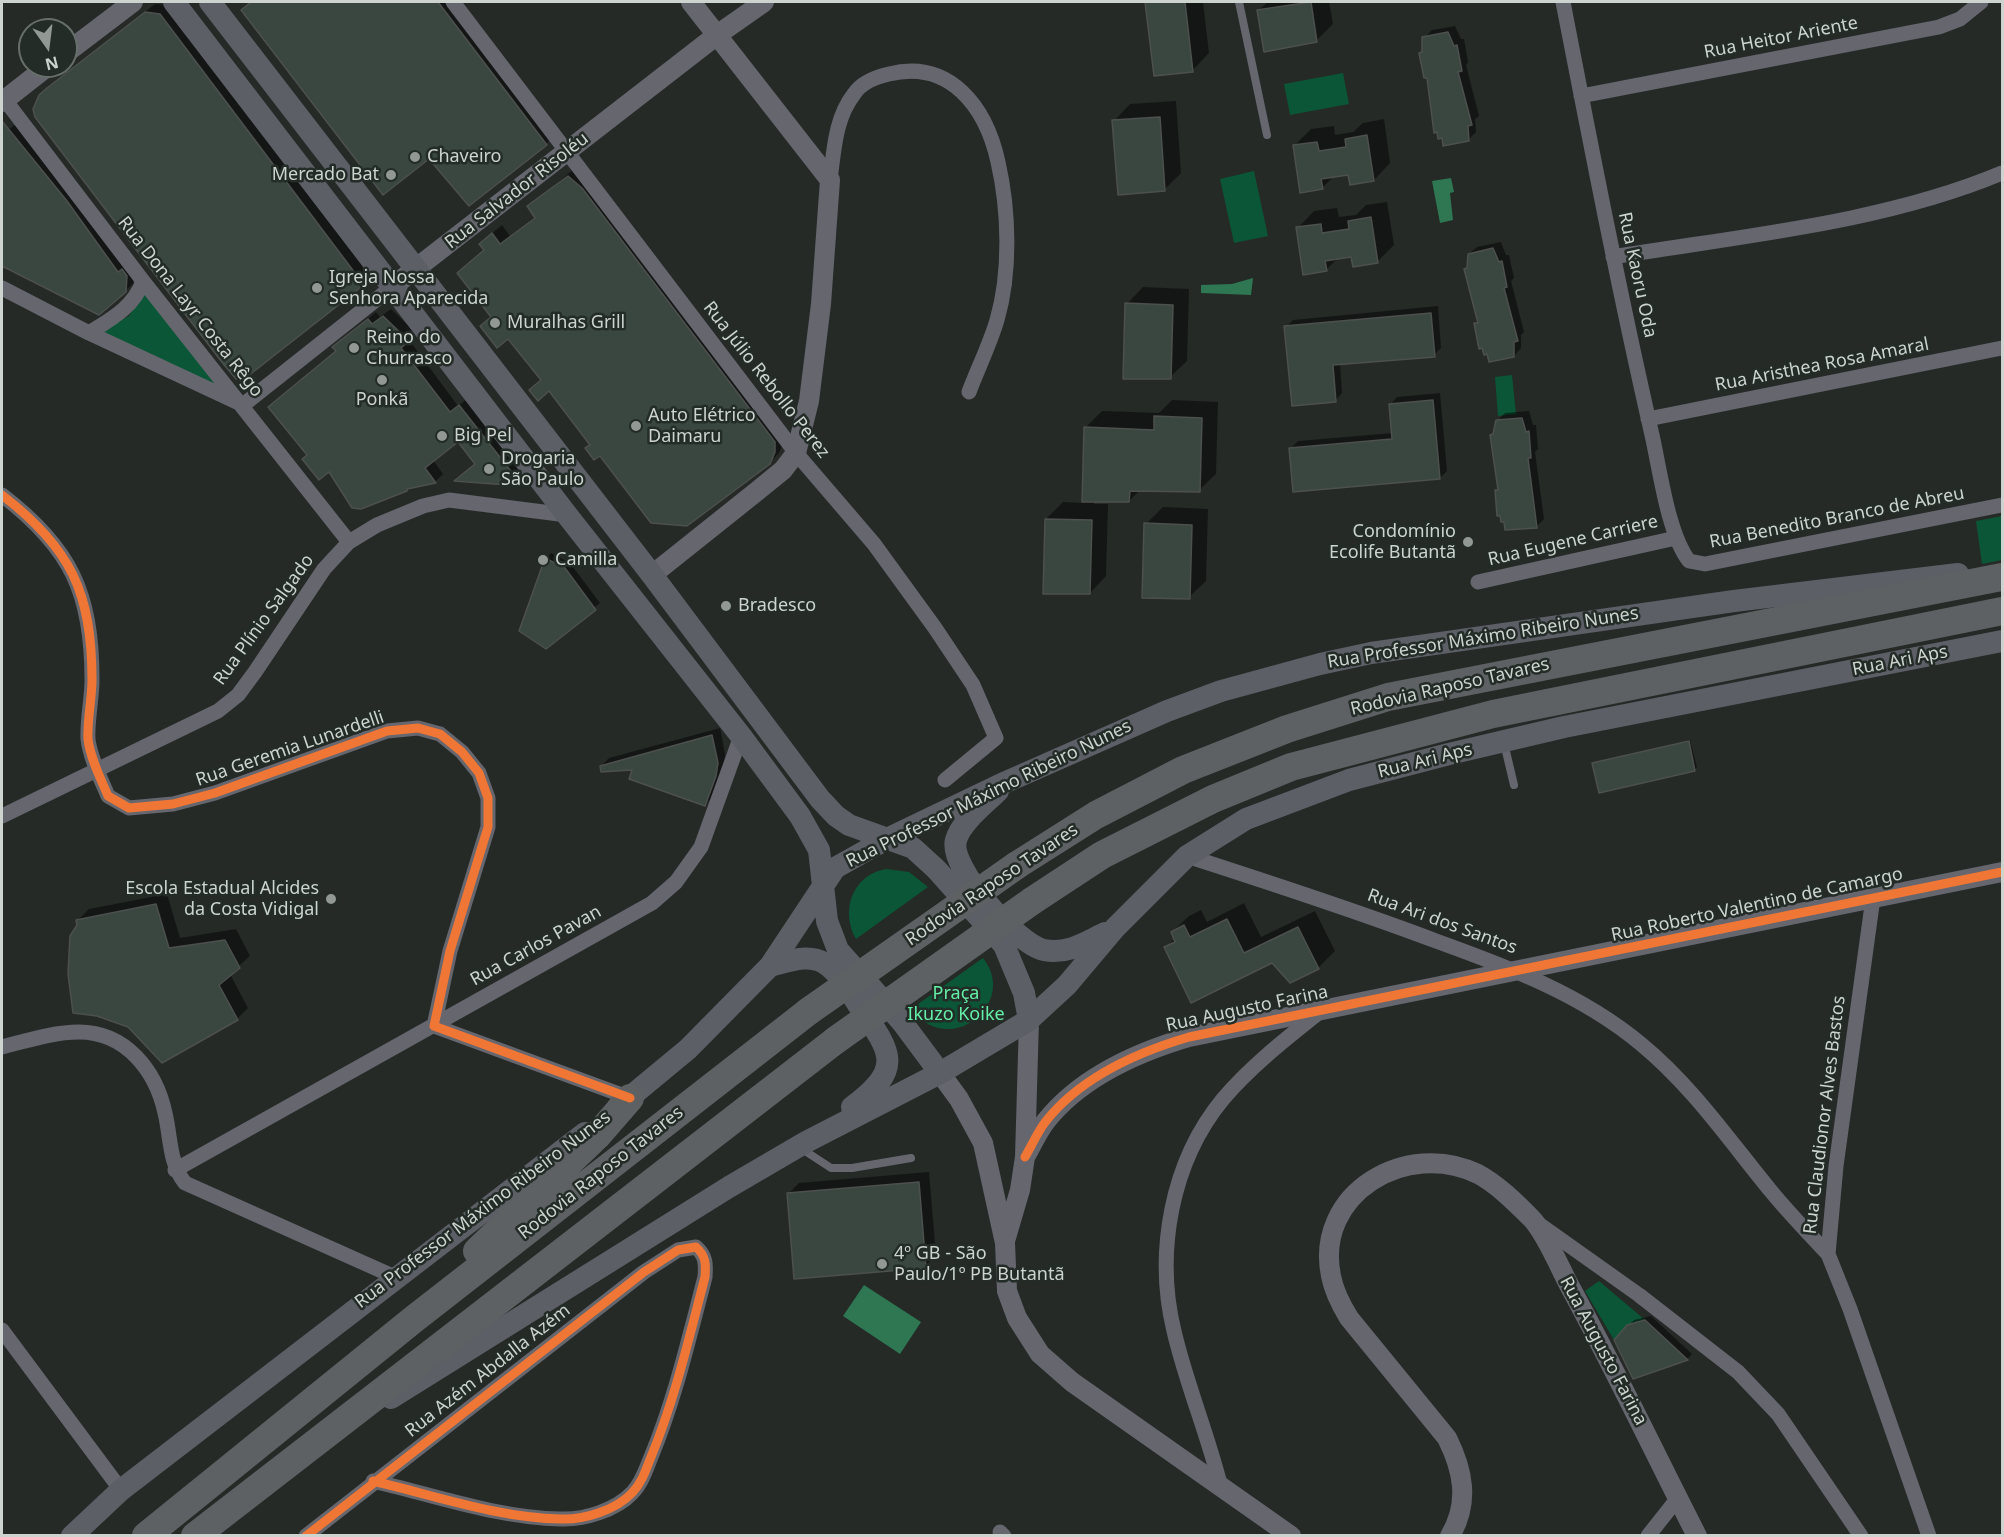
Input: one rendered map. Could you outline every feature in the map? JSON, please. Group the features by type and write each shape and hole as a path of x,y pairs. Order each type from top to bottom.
{"highway":[{"name":"Rodovia Raposo Tavares","path":"146,1536 414,1319 809,1011 1017,865 1096,815 1184,770 1287,729 1388,697 2002,577"},
{"name":"Rodovia Raposo Tavares","path":"195,1536 304,1449 836,1040 1032,901 1102,855 1213,799 1290,767 1493,714 2002,611"},
{"path":"414,1319 495,1232 597,1136 630,1098"}],"main road":[{"path":"174,2 567,515 741,736 808,828 819,850 828,921 838,950 902,1022 939,1072"},
{"path":"210,2 652,575 820,799 849,825 885,840 913,848 1004,945 1024,993 1029,1020"},
{"name":"Rua Professor Máximo Ribeiro Nunes","path":"72,1536 121,1490 630,1098 688,1049 770,966 835,868 885,840 1111,734 1221,691 1320,664 1371,653 1549,626 2002,569"},
{"name":"Rua Ari Aps","path":"939,1072 1029,1020 1067,985 1115,928 1187,856 1246,819 1301,796 1349,780 1504,741 2002,640"},
{"path":"1006,782 959,833 955,842 955,855 962,870 1017,935 1030,946 1062,951 1115,928"},
{"path":"770,966 797,959 823,963 838,976 883,1040 888,1055 884,1078 874,1090 802,1144"},
{"name":"Rua Azém Abdalla Azém","path":"304,1449 378,1406 802,1144 939,1072"}],"street":[{"path":"78,43 133,2"},
{"name":"Rua Júlio Rebollo Perez","path":"453,2 796,453 874,544 973,685 996,738 945,780"},
{"path":"692,2 830,180"},
{"name":"Rua Salvador Risoléu","path":"243,405 717,35 764,2"},
{"name":"Rua Kaoru Oda","path":"1563,2 1613,257 1648,419 1676,538 1683,554"},
{"name":"Rua Heitor Ariente","path":"1581,96 1939,27 1960,19 1981,2"},
{"path":"652,575 783,470 796,453 809,401 821,304 830,180 837,129 845,106 855,91 876,77 902,70 930,73 952,81 972,104 988,134 998,160 1003,190 1004,286 997,319 969,392"},
{"path":"2,99 31,78"},
{"name":"Rua Dona Layr Costa Rêgo","path":"2,99 350,542"},
{"path":"1613,257 1885,211 1962,190 2002,173"},
{"path":"89,333 122,311 140,291 143,281"},
{"path":"2,288 89,333 243,405"},
{"name":"Rua Aristhea Rosa Amaral","path":"1648,419 2002,348"},
{"name":"Rua Geremia Lunardelli","path":"2,495 40,528 79,585 87,611 91,640 88,741 108,796 118,803 129,808 172,804 215,793 387,731 418,728 440,734 462,752 479,773 488,798 488,827 450,951 434,1026"},
{"name":"Rua Plínio Salgado","path":"2,816 218,711 238,695 324,569 350,542 395,516 449,500 567,515"},
{"name":"Rua Benedito Branco de Abreu","path":"1683,554 1689,561 1705,564 2002,505"},
{"name":"Rua Eugene Carriere","path":"1479,582 1676,538"},
{"name":"Rua Carlos Pavan","path":"175,1170 652,903 676,882 701,848 741,736"},
{"name":"Rua Ari dos Santos","path":"1187,856 1351,909 1517,971 1568,995 1617,1025 1669,1068 1719,1125 1771,1192 1828,1254"},
{"name":"Rua Roberto Valentino de Camargo","path":"1517,971 2002,872"},
{"name":"Rua Claudionor Alves Bastos","path":"1874,898 1836,1166 1828,1254 1876,1380 1929,1536"},
{"name":"Rua Augusto Farina","path":"1025,1157 1046,1120 1103,1072 1133,1056 1189,1037 1517,971"},
{"path":"1220,1484 1210,1443 1174,1333 1168,1301 1166,1270 1172,1208 1183,1169 1201,1132 1223,1100 1278,1046 1323,1009"},
{"name":"Rua Augusto Farina","path":"1005,1243 1020,1190 1025,1157 1029,1020"},
{"path":"434,1026 630,1098"},
{"path":"2,1047 80,1032 105,1037 126,1047 145,1064 158,1085 175,1170 185,1183 395,1277"},
{"name":"Rua Augusto Farina","path":"939,1072 959,1099 983,1143 1005,1243 1008,1291 1017,1318 1040,1354 1072,1382 1291,1536"},
{"name":"Rua Augusto Farina","path":"1450,1536 1462,1508 1463,1482 1458,1461 1446,1438 1365,1340 1337,1297 1331,1275 1330,1248 1336,1225 1351,1199 1365,1184 1396,1167 1413,1163 1454,1166 1478,1174 1533,1220 1634,1407 1697,1536"},
{"path":"1533,1220 1639,1295 1738,1372 1778,1414 1861,1536"},
{"name":"Rua Azém Abdalla Azém","path":"306,1536 373,1481 644,1272 678,1250 696,1246 705,1257 702,1288 673,1396 642,1479 632,1493 610,1508 586,1516 561,1519 503,1511 373,1481"},
{"path":"2,1330 121,1490"},
{"path":"1648,1536 1678,1498"}],"lane":[{"path":"1239,2 1267,135"},
{"path":"1504,741 1514,785"},
{"path":"802,1144 831,1168 852,1168 911,1158"}],"green space":[{"path":"1343,73 1349,104 1290,115 1284,84"},
{"path":"1254,171 1268,236 1234,243 1220,179"},
{"path":"145,288 229,397 99,332 129,316"},
{"path":"1512,375 1516,414 1498,416 1495,377"},
{"path":"2002,516 2002,560 1982,564 1976,521"},
{"path":"886,869 909,872 928,887 856,939 849,917 852,896 857,886 865,879"},
{"name":"Praça Ikuzo Koike","path":"983,958 992,975 992,992 986,1007 975,1020 960,1027 944,1029 927,1023 911,1009"},
{"path":"1599,1281 1645,1320 1627,1325 1614,1340 1585,1291"}],"shaded area":[{"path":"1451,178 1454,192 1450,193 1453,220 1440,223 1432,181"},
{"path":"1253,278 1251,295 1201,293 1201,285 1232,284"},
{"path":"864,1285 921,1322 900,1354 843,1316"}],"building":[{"path":"251,2 438,2 547,145 469,206 429,159 383,195 241,10"},
{"path":"1145,2 1185,2 1193,72 1154,76"},
{"path":"1311,2 1317,42 1264,52 1257,10"},
{"path":"145,12 160,14 364,285 243,380 236,379 35,117 33,109 39,95 60,78 78,78 78,64"},
{"path":"1448,32 1454,46 1457,45 1462,71 1458,72 1472,125 1468,126 1469,141 1443,146 1442,138 1438,139 1437,132 1434,133 1427,78 1424,78 1419,53 1422,52 1422,37"},
{"path":"1160,117 1165,191 1118,195 1112,120"},
{"path":"2,121 67,201 118,272 122,269 127,276 126,292 99,315 2,266"},
{"path":"1367,135 1374,181 1350,185 1348,175 1321,179 1323,189 1300,193 1293,145 1317,142 1319,151 1346,147 1345,139"},
{"path":"568,176 582,188 775,442 775,452 770,464 687,526 651,523 600,456 594,460 585,448 590,445 549,391 538,401 529,390 541,380 508,339 497,348 480,326 491,317 457,273 484,250 479,244 492,233 500,244 535,218 527,206"},
{"path":"1371,217 1378,263 1353,267 1351,257 1325,261 1327,271 1303,275 1296,227 1321,224 1322,233 1349,229 1348,221"},
{"path":"1493,248 1499,262 1502,261 1507,287 1504,288 1518,341 1514,342 1514,357 1489,362 1487,354 1484,355 1482,348 1479,349 1474,323 1478,323 1464,269 1467,268 1468,254"},
{"path":"1125,303 1173,305 1171,379 1123,379"},
{"path":"1431,313 1435,357 1333,365 1336,402 1292,406 1284,326"},
{"path":"383,316 409,341 401,348 450,412 459,405 514,475 508,485 454,481 475,464 458,442 425,468 436,483 407,489 407,491 361,509 352,508 329,472 319,480 302,459 307,455 268,407 336,351 332,347 368,319 372,324"},
{"path":"1433,400 1440,479 1293,492 1289,448 1392,439 1389,404"},
{"path":"1154,416 1202,418 1200,492 1130,491 1129,502 1082,502 1084,427 1154,430"},
{"path":"1522,418 1526,432 1529,431 1531,458 1528,458 1537,528 1505,530 1504,522 1501,522 1500,516 1497,516 1495,490 1498,490 1490,435 1493,434 1496,420"},
{"path":"1045,519 1092,520 1090,594 1043,594"},
{"path":"1144,523 1192,525 1190,599 1142,598"},
{"path":"545,558 565,568 596,610 546,649 519,631"},
{"path":"712,735 718,763 716,776 705,806 629,779 632,770 601,772 600,766"},
{"path":"1689,741 1695,771 1599,793 1592,763"},
{"path":"156,904 169,948 225,940 240,968 219,985 238,1020 162,1063 128,1027 97,1016 73,1013 68,974 70,936 77,925 76,920"},
{"path":"1227,919 1244,953 1298,927 1319,969 1290,983 1272,963 1191,1003 1164,947 1175,942 1171,932 1184,925 1190,937"},
{"path":"919,1182 926,1268 794,1279 787,1193"},
{"path":"1645,1320 1688,1360 1633,1379 1614,1340 1627,1325"}],"cycle path":[{"path":"2,495 26,515 61,554 82,597 91,649 92,687 88,739 93,761 108,796 129,808 173,804 215,793 387,731 418,728 440,734 462,752 479,773 488,798 488,827 450,951 434,1026 630,1098"},
{"path":"1025,1157 1046,1121 1076,1091 1112,1068 1150,1050 1189,1037 2002,872"},
{"path":"306,1536 644,1272 678,1250 696,1247 702,1254 705,1277 674,1391 660,1435 643,1476 625,1499 609,1509 589,1516 570,1519 537,1518 466,1505 396,1487 373,1481"}],"place":[{"name":"Chaveiro","path":"415,157"},
{"name":"Mercado Bat","path":"391,175"},
{"name":"Igreja Nossa Senhora Aparecida","path":"317,288"},
{"name":"Muralhas Grill","path":"495,323"},
{"name":"Reino do Churrasco","path":"354,348"},
{"name":"Ponkã","path":"382,380"},
{"name":"Auto Elétrico Daimaru","path":"636,426"},
{"name":"Big Pel","path":"442,436"},
{"name":"Drogaria São Paulo","path":"489,469"},
{"name":"Condomínio Ecolife Butantã","path":"1468,542"},
{"name":"Camilla","path":"543,560"},
{"name":"Bradesco","path":"726,606"},
{"name":"Escola Estadual Alcides da Costa Vidigal","path":"331,899"},
{"name":"4º GB - São Paulo/1º PB Butantã","path":"882,1264"}]}
